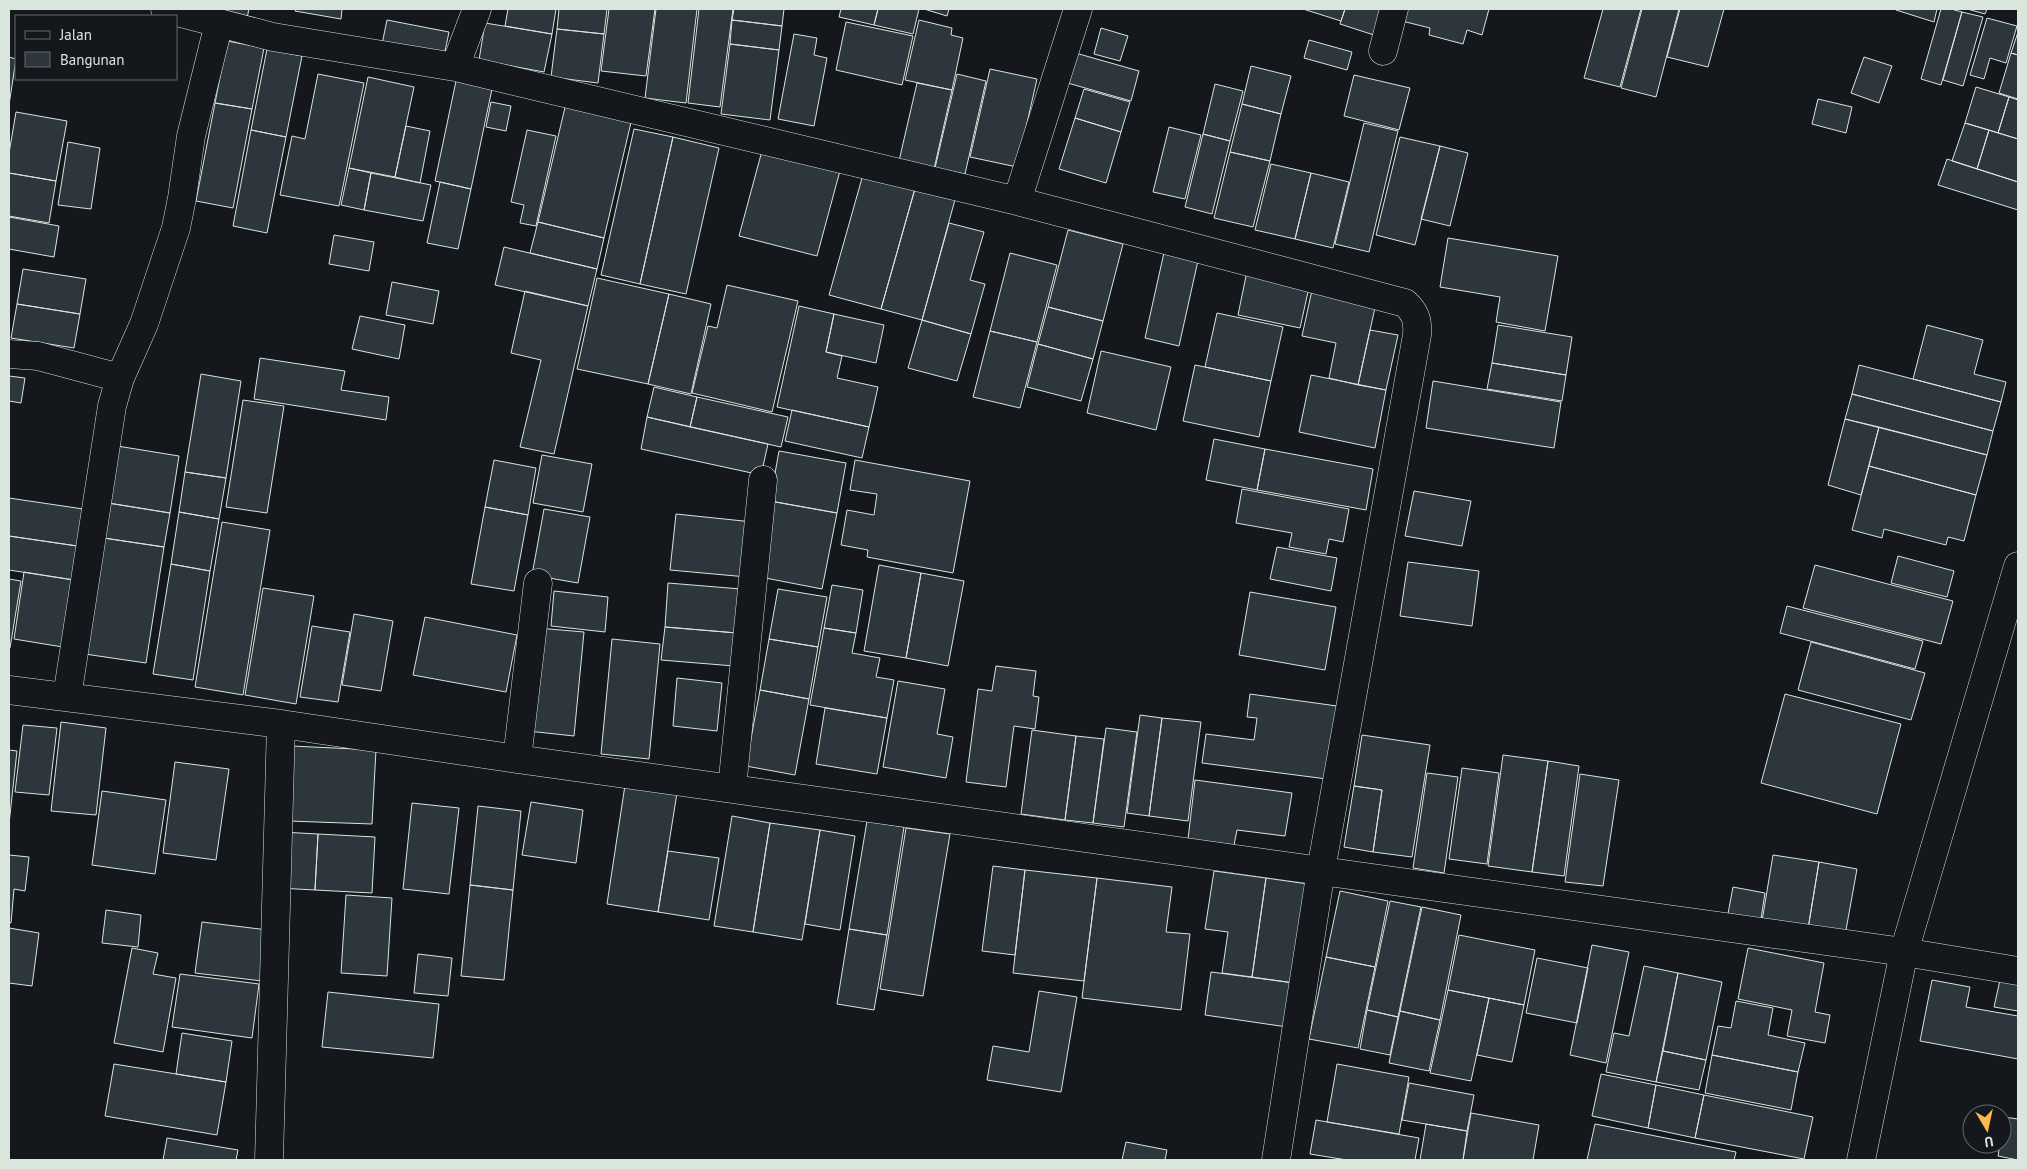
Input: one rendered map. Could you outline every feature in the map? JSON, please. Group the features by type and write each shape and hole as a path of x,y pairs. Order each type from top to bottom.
{"street":[{"path":"165,9 272,37 455,67 1017,201 1406,303 1415,312 1418,323 1417,335 1321,870 1276,1160"},
{"path":"455,67 477,9"},
{"path":"1017,201 1078,9"},
{"path":"1383,51 1394,9"},
{"path":"67,698 112,406 120,378 144,324 176,228 191,136 219,23"},
{"path":"9,354 38,356 120,378"},
{"path":"732,788 763,480"},
{"path":"1861,1160 1904,952 2018,566"},
{"path":"517,759 538,583"},
{"path":"9,690 281,724 517,759 1904,952 2018,971"},
{"path":"269,1160 281,724"}],"building":[{"path":"216,9 249,9 247,18"},
{"path":"296,9 342,9 341,19 295,11"},
{"path":"508,9 556,9 552,34 505,26"},
{"path":"559,9 607,9 604,34 557,29"},
{"path":"609,9 655,9 646,76 601,71"},
{"path":"656,9 697,9 686,103 645,98"},
{"path":"699,9 733,9 720,107 688,103"},
{"path":"734,9 784,9 782,26 732,20"},
{"path":"841,9 878,9 874,25 839,17"},
{"path":"878,9 919,9 913,34 874,25"},
{"path":"924,9 949,9 947,16"},
{"path":"1303,9 1345,9 1341,21"},
{"path":"1345,9 1386,9 1377,36 1340,24"},
{"path":"1406,9 1489,9 1482,35 1467,30 1463,44 1429,35 1430,28 1402,21"},
{"path":"1603,9 1641,9 1620,87 1584,78"},
{"path":"1642,9 1679,9 1656,97 1621,88"},
{"path":"1680,9 1724,9 1708,67 1667,57"},
{"path":"1896,9 1937,9 1934,22"},
{"path":"1941,9 1962,12 1941,85 1921,79"},
{"path":"1967,9 1987,9 1985,14"},
{"path":"1962,12 1983,17 1963,86 1943,80"},
{"path":"1987,18 2017,26 2006,63 1990,58 1984,79 1970,75"},
{"path":"387,20 449,32 443,61 381,49"},
{"path":"732,20 782,26 779,50 730,44"},
{"path":"919,20 952,28 951,35 963,38 952,90 905,80"},
{"path":"846,22 913,36 902,85 836,70"},
{"path":"485,23 552,34 544,72 479,60"},
{"path":"1101,28 1128,36 1120,61 1094,54"},
{"path":"557,29 604,34 598,83 551,77"},
{"path":"2018,32 2018,55 2011,53"},
{"path":"794,34 817,38 814,55 827,58 814,126 778,119"},
{"path":"1309,40 1352,52 1347,70 1304,58"},
{"path":"227,41 264,48 252,109 215,103"},
{"path":"730,44 779,50 770,120 721,114"},
{"path":"267,49 302,56 286,137 251,130"},
{"path":"1072,52 1139,71 1131,101 1064,82"},
{"path":"2011,53 2018,55 2018,99 1999,93"},
{"path":"9,57 15,59 15,66 9,105"},
{"path":"1864,57 1892,66 1879,103 1851,93"},
{"path":"1251,66 1291,76 1281,114 1242,104"},
{"path":"990,69 1037,79 1017,167 970,157"},
{"path":"318,74 364,83 339,206 280,195 292,136 305,139"},
{"path":"957,74 986,81 965,174 935,168"},
{"path":"1354,75 1410,88 1399,130 1344,116"},
{"path":"368,77 414,87 395,177 349,168"},
{"path":"456,81 492,89 471,189 435,181"},
{"path":"917,83 952,90 934,169 899,161"},
{"path":"1215,84 1243,91 1230,141 1203,134"},
{"path":"1976,87 2009,97 1998,133 1965,123"},
{"path":"1084,89 1130,102 1121,132 1075,118"},
{"path":"2009,97 2018,100 2018,139 1998,133"},
{"path":"1818,99 1852,107 1846,133 1812,124"},
{"path":"491,102 511,106 506,131 486,127"},
{"path":"215,103 252,109 233,208 196,201"},
{"path":"566,103 632,118 604,238 538,222"},
{"path":"1242,104 1281,114 1270,161 1230,152"},
{"path":"16,112 67,121 56,181 9,173 9,153"},
{"path":"1075,118 1121,132 1106,183 1059,169"},
{"path":"1364,123 1398,131 1369,252 1335,244"},
{"path":"1965,123 1989,130 1977,169 1952,161"},
{"path":"406,126 430,131 420,183 395,177"},
{"path":"1169,127 1201,135 1185,199 1153,192"},
{"path":"634,129 673,137 640,284 601,275"},
{"path":"251,130 286,137 267,233 233,226"},
{"path":"527,130 556,136 536,226 520,223 524,205 511,202"},
{"path":"1989,130 2018,139 2018,182 1977,169"},
{"path":"1203,134 1230,141 1212,214 1185,207"},
{"path":"673,137 719,148 686,294 640,284"},
{"path":"1400,137 1440,146 1415,245 1376,235"},
{"path":"68,142 100,148 91,209 58,205"},
{"path":"1440,146 1468,153 1450,226 1421,219"},
{"path":"763,147 841,167 817,256 739,236"},
{"path":"1230,152 1270,161 1253,227 1214,218"},
{"path":"1947,159 2018,182 2018,210 1938,185"},
{"path":"1271,164 1311,173 1295,239 1255,230"},
{"path":"349,168 371,173 364,210 341,205"},
{"path":"864,171 916,185 881,309 829,295"},
{"path":"9,173 56,181 49,223 9,216"},
{"path":"371,173 431,185 423,221 364,210"},
{"path":"1311,173 1349,182 1333,248 1295,239"},
{"path":"440,182 471,189 458,249 427,243"},
{"path":"916,185 956,196 922,320 881,309"},
{"path":"9,217 59,226 54,257 9,249"},
{"path":"538,222 604,238 597,269 530,253"},
{"path":"949,223 984,232 970,280 985,284 971,334 922,320"},
{"path":"1068,230 1123,244 1103,321 1048,307"},
{"path":"334,235 374,242 369,271 329,264"},
{"path":"1448,238 1558,256 1545,331 1496,322 1500,297 1440,287"},
{"path":"504,247 597,269 588,306 495,285"},
{"path":"1165,248 1199,256 1179,346 1145,338"},
{"path":"1010,253 1057,265 1037,342 990,331"},
{"path":"23,269 86,279 80,314 17,304"},
{"path":"1247,271 1310,283 1300,328 1238,315"},
{"path":"597,278 669,294 648,384 577,369"},
{"path":"392,282 439,291 433,324 386,315"},
{"path":"727,285 798,301 772,412 692,393 708,326 717,328"},
{"path":"1312,290 1376,303 1358,385 1329,378 1336,343 1302,336"},
{"path":"525,291 588,306 554,454 520,447 541,360 511,353"},
{"path":"669,294 711,304 691,394 648,384"},
{"path":"17,304 80,314 74,348 11,338"},
{"path":"799,306 834,314 826,352 842,356 837,378 878,387 869,427 777,407"},
{"path":"1048,307 1103,321 1093,359 1038,344"},
{"path":"1217,313 1283,327 1271,381 1205,367"},
{"path":"834,314 884,325 876,363 826,352"},
{"path":"360,316 405,325 399,359 352,349"},
{"path":"922,320 971,334 957,381 908,368"},
{"path":"1498,325 1572,337 1566,375 1492,363"},
{"path":"1927,325 1983,340 1974,374 2006,382 2001,402 1913,379"},
{"path":"1370,330 1398,335 1386,390 1358,385"},
{"path":"990,331 1037,342 1020,408 973,397"},
{"path":"1038,344 1093,359 1081,401 1027,387"},
{"path":"1101,351 1171,367 1156,430 1087,413"},
{"path":"260,358 345,371 341,390 389,397 386,420 254,399"},
{"path":"1492,363 1566,375 1562,401 1487,389"},
{"path":"1195,365 1271,381 1259,437 1183,421"},
{"path":"1859,365 2001,402 1993,431 1852,394"},
{"path":"201,374 241,381 226,478 185,472"},
{"path":"1311,375 1386,390 1375,448 1299,432"},
{"path":"9,376 25,378 21,403 9,401"},
{"path":"1433,381 1561,402 1554,448 1426,428"},
{"path":"654,387 697,397 690,427 647,417"},
{"path":"1852,394 1993,431 1987,455 1845,419"},
{"path":"697,397 788,417 781,447 690,427"},
{"path":"243,400 284,406 267,513 226,507"},
{"path":"792,410 869,427 862,458 785,441"},
{"path":"647,417 768,444 761,475 641,449"},
{"path":"1845,419 1879,427 1861,495 1828,485"},
{"path":"1879,427 1987,455 1976,495 1869,466"},
{"path":"1214,439 1265,449 1257,490 1206,480"},
{"path":"111,445 179,456 170,513 102,502"},
{"path":"1265,449 1373,469 1366,510 1257,490"},
{"path":"779,451 846,463 837,513 770,501"},
{"path":"542,455 592,464 583,512 533,503"},
{"path":"494,460 536,468 528,515 485,507"},
{"path":"855,460 970,481 953,573 867,557 868,550 841,545 847,510 874,515 877,494 850,490"},
{"path":"1869,466 1976,495 1964,541 1948,537 1946,545 1884,529 1882,538 1852,530"},
{"path":"185,472 226,478 219,519 179,512"},
{"path":"1242,489 1349,509 1343,542 1329,539 1326,554 1289,547 1292,533 1236,523"},
{"path":"1414,491 1471,501 1462,546 1405,536"},
{"path":"9,498 90,510 84,547 9,536"},
{"path":"770,501 837,513 822,589 755,576"},
{"path":"102,502 170,513 164,547 97,537"},
{"path":"485,507 528,515 514,591 471,584"},
{"path":"544,509 590,517 578,583 532,575"},
{"path":"179,512 219,519 210,571 171,564"},
{"path":"676,514 753,522 747,577 670,570"},
{"path":"222,522 270,530 243,695 195,687"},
{"path":"9,536 84,547 80,581 9,570"},
{"path":"97,537 164,547 146,663 78,653"},
{"path":"1277,547 1337,558 1331,591 1270,579"},
{"path":"1898,556 1954,571 1947,597 1891,583"},
{"path":"1408,562 1479,571 1472,626 1400,616"},
{"path":"171,564 210,571 193,680 153,674"},
{"path":"879,565 921,573 906,658 864,651"},
{"path":"1815,565 1953,601 1941,644 1803,608"},
{"path":"24,572 80,581 69,648 14,639"},
{"path":"921,573 964,581 948,666 906,658"},
{"path":"9,579 21,581 10,648 9,648"},
{"path":"668,583 741,589 737,633 665,627"},
{"path":"832,585 863,590 856,633 824,628"},
{"path":"263,588 314,596 296,704 245,695"},
{"path":"778,589 827,597 818,647 769,639"},
{"path":"554,591 608,597 605,632 551,626"},
{"path":"1250,592 1336,607 1325,670 1239,655"},
{"path":"1787,606 1923,641 1915,669 1780,633"},
{"path":"354,614 393,621 381,691 342,685"},
{"path":"425,617 517,635 506,692 413,675"},
{"path":"312,626 350,632 338,702 300,697"},
{"path":"665,627 737,633 734,666 661,660"},
{"path":"538,628 584,632 574,736 528,731"},
{"path":"824,628 856,633 852,653 880,658 876,677 894,680 887,718 810,705"},
{"path":"612,639 660,644 649,759 601,754"},
{"path":"769,639 818,647 809,699 760,690"},
{"path":"1811,642 1925,673 1911,720 1798,690"},
{"path":"996,666 1036,671 1033,696 1039,697 1035,729 1014,726 1006,787 966,782 978,689 992,691"},
{"path":"677,678 722,683 717,731 673,726"},
{"path":"898,681 945,689 937,734 953,737 946,778 883,767"},
{"path":"760,690 809,699 795,775 746,766"},
{"path":"1250,694 1337,706 1327,779 1202,763 1206,734 1254,740 1257,718 1247,717"},
{"path":"1785,694 1901,724 1877,814 1761,783"},
{"path":"825,708 887,718 877,774 816,764"},
{"path":"1140,715 1162,718 1149,816 1127,813"},
{"path":"1162,718 1201,722 1188,821 1149,816"},
{"path":"61,722 106,728 96,815 51,811"},
{"path":"23,725 57,728 49,795 15,792"},
{"path":"1106,728 1137,732 1124,827 1093,823"},
{"path":"1032,730 1076,736 1065,820 1021,814"},
{"path":"1362,735 1430,745 1412,857 1373,852 1382,790 1354,786"},
{"path":"1076,736 1104,739 1093,823 1065,820"},
{"path":"292,746 376,750 372,824 289,821"},
{"path":"9,750 17,751 9,824"},
{"path":"1503,755 1548,761 1532,872 1488,866"},
{"path":"1548,761 1579,766 1564,876 1532,872"},
{"path":"175,762 229,769 216,860 163,853"},
{"path":"1462,768 1499,773 1487,864 1449,859"},
{"path":"1427,773 1458,777 1444,873 1413,868"},
{"path":"1580,774 1619,780 1603,886 1565,882"},
{"path":"1195,780 1292,793 1285,836 1237,830 1234,845 1188,839"},
{"path":"625,785 677,793 658,912 607,904"},
{"path":"1354,786 1382,790 1373,852 1344,847"},
{"path":"102,791 166,800 155,874 92,865"},
{"path":"531,802 583,810 576,863 522,855"},
{"path":"412,803 459,808 449,894 403,889"},
{"path":"478,806 521,811 513,890 470,885"},
{"path":"732,816 770,823 753,932 714,926"},
{"path":"867,821 904,827 887,935 849,929"},
{"path":"770,823 820,830 802,940 753,932"},
{"path":"906,828 950,834 923,996 880,989"},
{"path":"820,830 855,836 840,930 805,924"},
{"path":"281,832 318,834 315,890 278,888"},
{"path":"318,834 375,837 372,893 315,890"},
{"path":"668,851 719,858 709,920 658,912"},
{"path":"9,855 29,857 25,891 14,889 11,923 9,922"},
{"path":"1773,855 1819,862 1807,935 1761,927"},
{"path":"1819,862 1857,869 1844,941 1807,935"},
{"path":"993,866 1025,870 1015,955 982,951"},
{"path":"1025,870 1097,878 1084,981 1013,973"},
{"path":"1214,871 1266,878 1252,977 1222,973 1228,932 1205,929"},
{"path":"1097,878 1172,887 1166,932 1190,934 1181,1010 1082,998"},
{"path":"1266,878 1308,884 1294,983 1252,977"},
{"path":"470,885 513,890 504,980 461,976"},
{"path":"1733,887 1765,893 1760,925 1727,919"},
{"path":"1340,891 1388,901 1375,967 1326,957"},
{"path":"346,895 392,898 387,976 341,973"},
{"path":"1390,901 1421,907 1398,1017 1367,1010"},
{"path":"1422,907 1461,915 1440,1020 1400,1011"},
{"path":"106,910 141,915 138,947 102,943"},
{"path":"202,922 268,930 262,981 195,973"},
{"path":"9,928 39,933 32,986 9,983"},
{"path":"849,929 887,935 874,1010 837,1004"},
{"path":"1459,935 1535,950 1524,1005 1448,990"},
{"path":"1592,945 1629,952 1606,1063 1570,1055"},
{"path":"132,948 158,953 153,974 176,978 163,1052 114,1043"},
{"path":"1748,948 1824,963 1815,1012 1830,1015 1825,1043 1787,1036 1792,1010 1738,999"},
{"path":"418,954 452,958 448,996 414,993"},
{"path":"1326,957 1375,967 1358,1048 1309,1039"},
{"path":"1537,958 1588,968 1577,1023 1526,1013"},
{"path":"1644,966 1678,973 1656,1082 1606,1072 1614,1033 1629,1036"},
{"path":"1211,972 1294,983 1287,1027 1205,1015"},
{"path":"1678,973 1722,982 1706,1060 1663,1051"},
{"path":"180,974 259,984 252,1038 172,1027"},
{"path":"1932,980 1970,987 1966,1007 2018,1016 2018,1059 1920,1041"},
{"path":"2000,980 2018,983 2018,1011 1994,1007"},
{"path":"1448,990 1489,998 1471,1081 1430,1073"},
{"path":"1039,991 1077,997 1061,1092 987,1080 993,1046 1029,1052"},
{"path":"328,992 439,1004 433,1058 322,1047"},
{"path":"1489,998 1524,1005 1512,1062 1477,1055"},
{"path":"1736,1001 1773,1008 1768,1035 1805,1043 1798,1072 1712,1055 1718,1026 1731,1028"},
{"path":"1367,1010 1398,1017 1390,1055 1360,1049"},
{"path":"1400,1011 1440,1020 1429,1071 1389,1063"},
{"path":"182,1033 232,1041 226,1082 176,1074"},
{"path":"1663,1051 1706,1060 1699,1090 1656,1082"},
{"path":"1712,1055 1798,1072 1791,1110 1705,1093"},
{"path":"114,1064 226,1082 217,1135 105,1116"},
{"path":"1337,1064 1409,1077 1399,1134 1327,1122"},
{"path":"1601,1074 1656,1085 1648,1128 1592,1116"},
{"path":"1409,1083 1474,1095 1467,1131 1402,1120"},
{"path":"1656,1085 1704,1095 1695,1138 1648,1128"},
{"path":"1704,1095 1813,1117 1804,1159 1695,1138"},
{"path":"1471,1113 1539,1125 1533,1160 1463,1160"},
{"path":"2012,1118 2018,1119 2018,1160 1998,1156 1998,1154 2012,1154"},
{"path":"1316,1120 1419,1138 1415,1160 1347,1160 1310,1154"},
{"path":"1426,1124 1467,1131 1463,1160 1420,1160"},
{"path":"1595,1124 1736,1152 1734,1160 1587,1160"},
{"path":"167,1138 238,1150 236,1160 163,1160"},
{"path":"1126,1142 1167,1150 1165,1160 1122,1160"}]}
